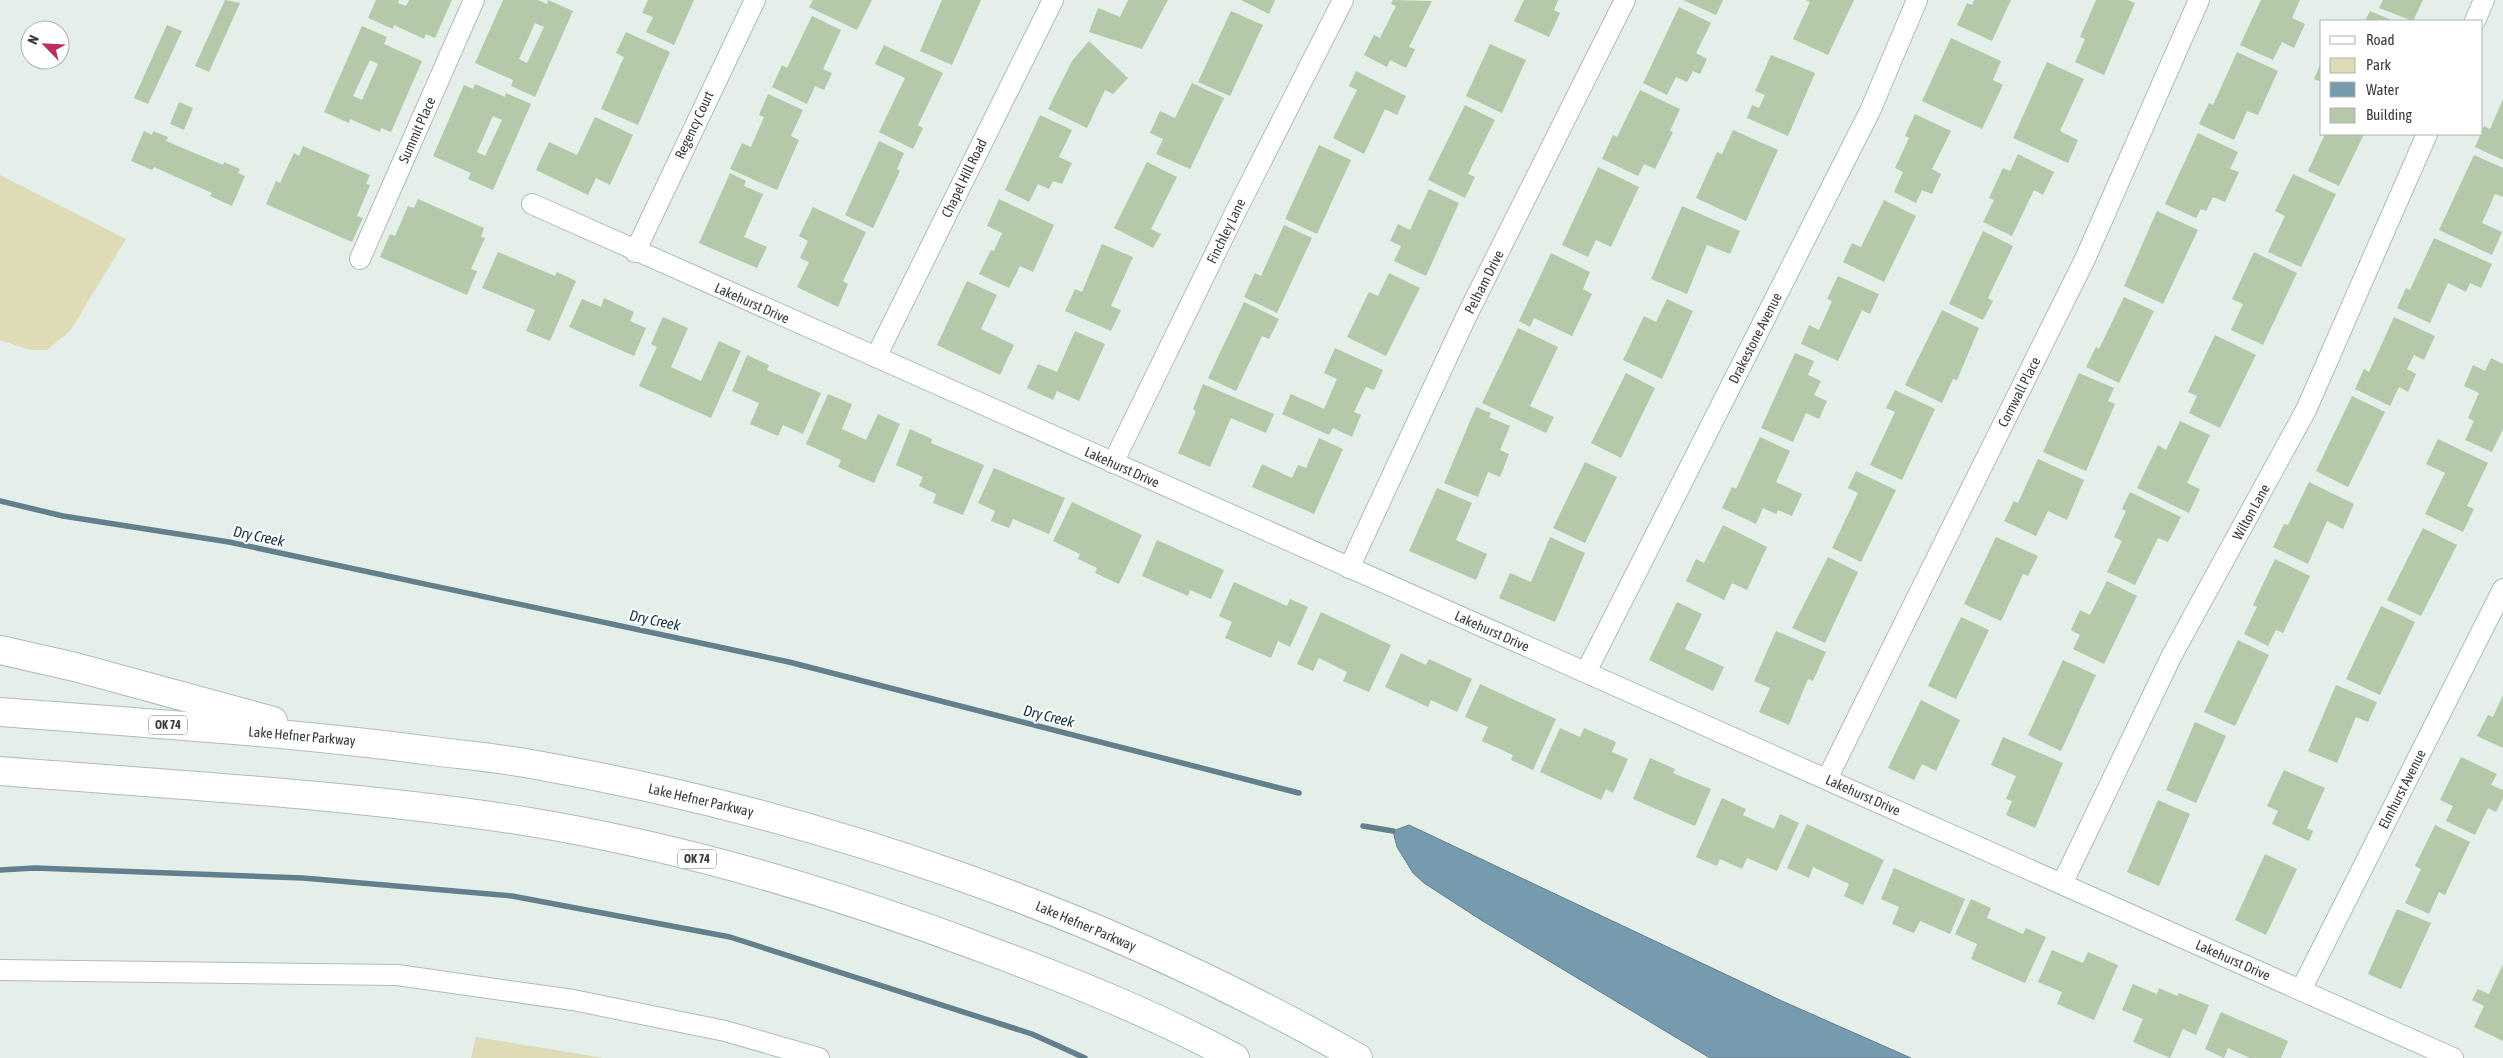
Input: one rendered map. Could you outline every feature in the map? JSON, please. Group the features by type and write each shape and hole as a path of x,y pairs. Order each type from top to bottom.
{"highway":[{"path":"0,650 75,666 335,738"},
{"name":"Lake Hefner Parkway","path":"0,712 335,738 537,765 721,804 809,827 956,874 1094,927 1228,989 1358,1058"},
{"name":"OK 74","path":"0,770 321,796 432,808 528,822 633,843 737,868 909,920 1055,975 1135,1009 1235,1058"},
{"path":"0,782 29,773"}],"street":[{"name":"Summit Place","path":"360,259 474,0"},
{"name":"Regency Court","path":"635,252 755,0"},
{"name":"Chapel Hill Road","path":"876,357 1053,0"},
{"name":"Finchley Lane","path":"1113,463 1235,213 1343,0"},
{"name":"Pelham Drive","path":"1349,568 1467,315 1625,0"},
{"name":"Drakestone Avenue","path":"1586,672 1870,110 1917,0"},
{"name":"Cornwall Place","path":"1826,779 2085,259 2199,0"},
{"path":"2476,20 2484,0"},
{"name":"Wilton Lane","path":"2062,884 2172,655 2306,410 2427,135"},
{"name":"Lakehurst Drive","path":"532,204 635,252 876,357 2452,1058"},
{"name":"Elmhurst Avenue","path":"2301,990 2503,589"},
{"path":"0,970 397,975 573,1000 725,1031 819,1058"}],"green space":[{"path":"0,175 126,239 70,331 47,350 30,350 0,340"},
{"path":"476,1037 604,1058 471,1058"}],"water":[{"path":"1409,825 1782,1001 1911,1058 1710,1058 1481,920 1424,883 1413,873 1397,847 1393,831"}],"building":[{"path":"225,0 240,3 209,72 195,66"},
{"path":"376,0 399,0 398,3 406,6 409,0 452,0 435,38 426,34 424,39 394,25 393,29 368,18"},
{"path":"503,0 538,0 547,4 548,0 573,11 535,97 511,86 513,80 475,63","holes":["535,23 544,27 527,63 519,59"]},
{"path":"648,0 694,0 674,45 646,32 653,17 642,13"},
{"path":"813,0 872,0 857,30 809,7"},
{"path":"942,0 981,0 952,65 920,51"},
{"path":"1128,0 1168,0 1142,49 1089,32 1098,8 1120,17"},
{"path":"1241,0 1275,0 1269,14"},
{"path":"1393,0 1432,1 1409,47 1415,49 1406,68 1390,60 1387,67 1364,55 1374,35 1380,38 1396,6 1391,4"},
{"path":"1524,0 1558,0 1554,10 1560,13 1549,37 1514,21"},
{"path":"1683,0 1723,0 1716,15"},
{"path":"1805,0 1854,0 1828,55 1793,39 1810,2"},
{"path":"1974,0 2011,0 1992,41 1957,25 1967,3 1972,5"},
{"path":"2096,0 2128,0 2135,3 2104,75 2075,62 2085,39 2080,37"},
{"path":"2261,0 2300,0 2292,18 2305,24 2294,48 2282,42 2273,60 2240,45"},
{"path":"2383,0 2423,0 2413,20 2379,8"},
{"path":"1679,7 1711,23 1696,53 1707,59 1700,74 1693,71 1687,82 1676,77 1667,95 1643,83"},
{"path":"1231,11 1263,25 1230,96 1198,82"},
{"path":"2370,11 2392,20 2366,20"},
{"path":"812,16 841,30 823,69 832,73 824,90 815,86 807,104 772,87 782,65 787,68"},
{"path":"167,25 182,31 148,104 134,98"},
{"path":"362,26 387,37 384,44 422,61 391,132 381,128 380,132 350,119 349,123 324,112","holes":["370,60 378,64 362,100 353,96"]},
{"path":"626,32 670,52 638,125 601,109 624,57 616,53"},
{"path":"1951,38 2001,61 1993,80 2003,85 1982,129 1922,101"},
{"path":"1089,41 1128,78 1113,94 1105,90 1087,128 1048,109 1072,61"},
{"path":"1490,44 1526,60 1502,113 1466,96"},
{"path":"884,45 943,73 918,125 923,128 913,149 879,132 905,78 875,64"},
{"path":"2237,52 2278,71 2258,115 2247,111 2234,140 2199,124 2209,103 2213,105"},
{"path":"1771,55 1815,73 1788,136 1747,118 1752,105 1759,108 1765,95 1755,91"},
{"path":"2047,62 2084,79 2060,131 2078,140 2068,163 2013,138"},
{"path":"2320,65 2320,81 2314,79"},
{"path":"1356,71 1406,96 1397,115 1385,109 1364,154 1333,138 1357,90 1349,86"},
{"path":"1192,83 1224,98 1190,169 1156,154 1163,139 1150,133 1160,111 1175,118"},
{"path":"475,84 505,97 506,93 531,104 493,190 468,179 471,173 433,156 464,85 473,89","holes":["493,116 502,120 485,156 477,152"]},
{"path":"1640,90 1680,109 1670,131 1673,132 1655,169 1644,164 1638,176 1602,159 1613,135 1617,137"},
{"path":"768,94 803,110 791,136 799,140 777,190 730,169 742,143 751,147 764,117 759,115"},
{"path":"2503,99 2503,160 2475,147 2480,135 2483,135 2484,126 2490,129"},
{"path":"179,102 193,108 184,130 170,124"},
{"path":"1465,105 1495,120 1468,174 1475,177 1465,198 1428,180"},
{"path":"1915,114 1951,131 1932,169 1941,174 1932,194 1922,190 1916,203 1894,192 1903,172 1895,168 1909,138 1905,136"},
{"path":"1040,115 1072,130 1059,157 1072,163 1062,184 1053,181 1049,189 1038,184 1029,202 1005,190"},
{"path":"595,117 633,135 610,185 596,178 588,195 536,170 549,142 577,155"},
{"path":"1733,130 1778,150 1746,221 1696,198 1717,152 1722,154"},
{"path":"144,131 152,135 153,131 168,137 166,141 223,165 224,162 240,169 238,173 245,176 232,206 210,196 212,193 154,167 152,170 131,161"},
{"path":"2198,133 2238,152 2230,169 2239,172 2225,202 2213,197 2206,211 2201,209 2196,218 2165,204"},
{"path":"2325,135 2364,135 2339,186 2308,171"},
{"path":"879,141 904,153 897,169 900,171 873,228 845,215"},
{"path":"1319,145 1351,160 1317,234 1285,219"},
{"path":"303,146 370,175 366,184 370,185 357,216 363,218 352,242 266,204 276,181 280,183 294,153 299,156"},
{"path":"2018,154 2054,172 2043,195 2034,190 2012,236 1983,222 1994,200 1989,198 2003,168 2010,171"},
{"path":"2474,155 2503,168 2503,197 2495,194 2482,223 2502,232 2492,255 2439,230"},
{"path":"1147,162 1177,177 1151,229 1161,234 1153,248 1114,228"},
{"path":"1598,167 1639,187 1611,247 1596,240 1588,257 1562,245"},
{"path":"730,173 746,181 744,186 763,194 744,237 767,247 757,268 699,243"},
{"path":"2293,174 2336,194 2301,267 2268,252 2285,216 2275,211"},
{"path":"1429,189 1459,203 1426,276 1394,261 1401,246 1390,241 1398,224 1410,230"},
{"path":"418,199 484,228 481,237 485,238 471,269 477,271 467,295 380,257 390,234 395,236 408,206 414,208"},
{"path":"999,199 1054,225 1033,272 1020,266 1009,288 979,274 991,250 994,251 1002,233 987,226"},
{"path":"1884,200 1916,216 1884,282 1843,262 1852,243 1861,247"},
{"path":"1682,206 1740,231 1730,254 1707,245 1687,294 1651,279"},
{"path":"813,207 866,232 843,281 848,284 838,307 797,287 809,262 800,258 808,241 799,236"},
{"path":"2157,211 2198,230 2163,304 2124,286"},
{"path":"1284,225 1312,238 1277,313 1244,297 1255,273 1261,276"},
{"path":"1983,231 2013,246 1988,298 1993,301 1983,320 1949,304"},
{"path":"2434,238 2492,264 2481,288 2470,283 2466,292 2448,283 2430,323 2397,308 2406,288 2410,290"},
{"path":"1102,244 1133,257 1111,306 1121,310 1111,331 1065,311 1075,289 1082,292"},
{"path":"498,252 555,276 557,272 576,281 550,341 526,331 535,310 482,288"},
{"path":"2254,252 2297,273 2263,345 2231,330 2243,304 2232,299"},
{"path":"1551,253 1590,272 1583,289 1592,294 1572,336 1534,318 1530,327 1519,321"},
{"path":"1389,273 1420,288 1386,356 1347,337 1369,292 1378,296"},
{"path":"1838,276 1879,294 1870,314 1862,310 1838,361 1801,344 1809,325 1819,330 1832,301 1827,299"},
{"path":"967,281 997,295 981,329 1014,345 1000,375 937,345"},
{"path":"2124,297 2154,311 2119,383 2086,367 2096,347 2099,349"},
{"path":"604,298 634,312 630,321 646,328 634,356 569,327 582,299 601,307"},
{"path":"1667,299 1693,311 1662,379 1623,360 1644,316 1656,322"},
{"path":"1244,302 1279,319 1269,339 1262,336 1236,391 1208,378"},
{"path":"1942,310 1979,328 1957,380 1953,379 1942,403 1905,385"},
{"path":"663,317 688,328 671,367 701,381 719,341 741,351 711,418 639,386 657,347 651,344"},
{"path":"2394,317 2435,336 2424,360 2414,355 2407,369 2416,374 2408,392 2399,387 2390,406 2355,389 2364,369 2369,372"},
{"path":"1518,328 1558,347 1530,406 1554,417 1546,433 1482,403"},
{"path":"1075,331 1105,344 1079,401 1057,391 1053,400 1027,388 1038,364 1057,372"},
{"path":"2215,335 2256,355 2220,428 2189,413 2197,396 2188,392"},
{"path":"1335,348 1383,370 1374,390 1366,387 1354,412 1361,415 1352,437 1333,428 1329,435 1282,414 1291,394 1324,409 1337,379 1324,373"},
{"path":"1795,353 1814,361 1808,375 1821,381 1814,395 1827,401 1819,419 1806,413 1793,442 1761,428"},
{"path":"747,355 769,365 767,370 821,393 803,434 783,425 778,436 750,424 759,403 732,391"},
{"path":"2491,358 2503,364 2503,429 2492,452 2465,440 2474,421 2468,418 2479,393 2464,386 2473,365 2485,371"},
{"path":"1626,373 1655,388 1621,458 1591,443"},
{"path":"2079,373 2114,388 2108,401 2115,404 2086,471 2043,452"},
{"path":"1203,384 1274,414 1266,433 1231,418 1210,467 1178,453 1196,411 1193,409"},
{"path":"1895,390 1935,409 1902,480 1870,465 1895,412 1886,408"},
{"path":"828,394 852,404 842,429 866,440 878,414 900,424 874,483 838,467 841,460 806,444"},
{"path":"2352,396 2385,412 2348,487 2316,471"},
{"path":"1476,407 1491,413 1489,417 1510,426 1500,450 1509,454 1500,477 1488,472 1478,497 1444,483"},
{"path":"2180,421 2210,435 2187,483 2200,489 2189,513 2137,488 2158,445 2166,450"},
{"path":"910,429 932,439 931,443 984,465 963,515 933,503 936,494 919,486 923,477 896,465"},
{"path":"1760,437 1790,451 1776,482 1802,494 1792,516 1778,510 1776,514 1763,508 1756,524 1722,508 1732,487 1736,489"},
{"path":"1319,438 1343,449 1314,514 1252,487 1262,464 1292,478 1298,465 1306,468"},
{"path":"2438,439 2488,463 2467,506 2474,509 2463,532 2425,514 2445,473 2426,464"},
{"path":"2038,459 2084,480 2067,520 2048,511 2036,536 2004,521 2014,501 2018,503"},
{"path":"1585,462 1617,477 1585,543 1553,528"},
{"path":"994,468 1065,498 1049,534 1013,519 1009,528 991,521 995,511 978,503"},
{"path":"1856,471 1896,490 1861,562 1832,548 1858,493 1848,488"},
{"path":"2309,482 2354,504 2343,529 2327,521 2308,564 2273,547 2284,524 2288,525"},
{"path":"1437,488 1472,503 1456,540 1487,554 1476,580 1409,551"},
{"path":"2130,492 2181,517 2168,542 2158,538 2135,585 2107,572 2122,541 2114,537 2126,511 2122,509"},
{"path":"1072,502 1142,535 1119,584 1095,573 1097,568 1078,559 1080,554 1053,541"},
{"path":"1723,525 1767,547 1747,590 1732,583 1724,600 1686,581 1696,559 1704,563"},
{"path":"2423,528 2457,545 2421,616 2387,600"},
{"path":"1550,537 1585,553 1555,622 1499,598 1510,573 1531,582"},
{"path":"1996,537 2038,556 2028,576 2023,574 2001,621 1964,604"},
{"path":"1157,540 1224,570 1211,599 1190,590 1188,596 1142,576"},
{"path":"1828,557 1858,572 1825,643 1792,628"},
{"path":"2275,559 2310,576 2283,633 2276,630 2268,646 2244,634 2257,607 2253,605"},
{"path":"2107,581 2137,596 2104,664 2073,649 2080,635 2071,630 2080,610 2090,615"},
{"path":"1234,582 1287,606 1290,599 1308,607 1290,647 1278,641 1271,658 1225,638 1232,622 1219,616"},
{"path":"1677,602 1702,614 1685,649 1724,667 1713,691 1649,660"},
{"path":"2381,606 2415,622 2380,695 2346,679"},
{"path":"1321,612 1391,645 1369,692 1343,681 1347,672 1319,658 1313,671 1297,664"},
{"path":"1961,617 1989,630 1956,699 1928,686"},
{"path":"1776,631 1826,652 1813,681 1808,679 1789,725 1759,712 1770,688 1754,681"},
{"path":"2238,640 2269,655 2235,726 2204,712"},
{"path":"1401,653 1426,665 1429,659 1472,679 1457,712 1431,700 1428,707 1385,687"},
{"path":"2063,660 2096,675 2061,751 2028,735"},
{"path":"1480,684 1556,719 1533,770 1511,760 1513,755 1482,741 1488,727 1465,717"},
{"path":"2336,685 2377,702 2368,722 2356,717 2337,763 2308,751"},
{"path":"2503,695 2503,748 2477,736 2488,715 2493,717"},
{"path":"1921,700 1960,720 1936,771 1922,764 1914,780 1888,768"},
{"path":"2195,722 2226,736 2196,803 2166,790"},
{"path":"1560,728 1580,737 1584,728 1616,742 1612,752 1628,759 1613,793 1606,789 1601,800 1540,772"},
{"path":"2003,737 2063,763 2035,828 2006,815 2012,801 2006,799 2016,776 1991,765"},
{"path":"2461,757 2497,774 2491,785 2503,790 2503,798 2496,812 2488,808 2475,835 2446,821 2453,806 2440,800"},
{"path":"1650,758 1675,769 1673,773 1711,789 1695,826 1633,799"},
{"path":"2284,770 2325,788 2307,828 2313,831 2309,841 2272,824 2278,811 2267,806"},
{"path":"1722,798 1746,809 1743,815 1774,829 1780,814 1799,823 1777,871 1747,858 1742,869 1720,859 1717,866 1696,857"},
{"path":"2158,800 2190,814 2159,886 2127,872"},
{"path":"1807,824 1884,860 1863,905 1844,896 1849,884 1813,867 1809,878 1787,868"},
{"path":"2435,825 2470,842 2445,895 2439,892 2429,914 2405,903 2421,869 2415,866"},
{"path":"2265,854 2297,869 2266,935 2235,920"},
{"path":"1894,868 1965,899 1950,934 1920,921 1914,933 1892,924 1899,907 1881,899"},
{"path":"1971,899 1991,908 1987,918 2023,934 2026,928 2046,937 2025,983 1971,959 1977,944 1955,934"},
{"path":"2397,909 2431,923 2401,989 2368,974"},
{"path":"2052,950 2083,963 2088,952 2118,965 2094,1020 2057,1004 2062,992 2038,982"},
{"path":"2503,964 2503,1041 2474,1027 2484,1006 2472,1000 2478,989 2489,994"},
{"path":"2133,984 2157,994 2159,988 2177,996 2179,993 2209,1005 2196,1035 2183,1029 2170,1058 2133,1042 2143,1019 2122,1010"},
{"path":"2221,1012 2288,1041 2281,1058 2250,1058 2228,1048 2224,1058 2205,1049"}],"waterway":[{"name":"Dry Creek","path":"0,501 63,516 229,542 789,662 1299,793"},
{"name":"Dry Creek","path":"1363,826 1393,831"},
{"path":"0,870 35,868 303,878 512,896 730,937 1032,1034 1085,1058"}]}
